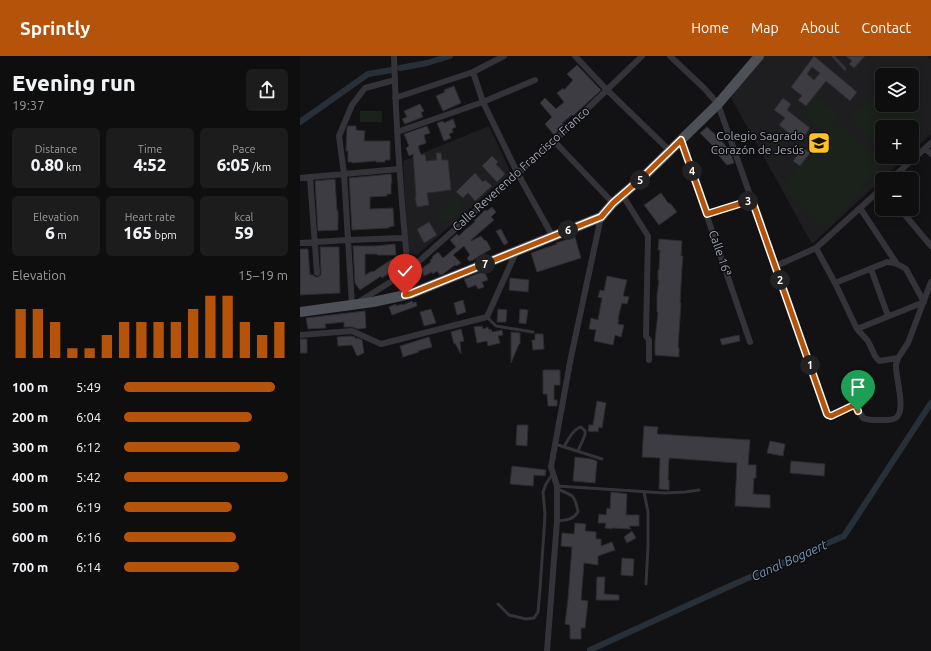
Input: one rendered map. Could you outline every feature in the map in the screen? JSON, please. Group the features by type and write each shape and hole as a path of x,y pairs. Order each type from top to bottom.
{"main road":[{"path":"300,312 373,302 410,294 601,217 613,203 623,196 670,152 718,104 759,56"}],"street":[{"path":"394,56 399,169 408,272"},
{"path":"395,98 473,72 504,56"},
{"path":"575,56 670,152"},
{"name":"Calle Reverendo Francisco Franco","path":"354,304 408,272 554,141 642,56"},
{"path":"670,56 704,88 718,104 828,415 831,416 852,406 856,406 860,415 863,418 870,420 890,420 897,417 900,404 900,393 896,364 898,358 908,343 931,282"},
{"path":"473,72 484,102 518,174 553,237"},
{"path":"354,304 347,240 344,174 339,136 352,105 365,88 395,80"},
{"path":"397,132 484,102 535,80"},
{"name":"Calle 16ª","path":"681,140 750,342"},
{"path":"554,141 613,203"},
{"path":"899,172 931,143"},
{"path":"925,148 931,154"},
{"path":"300,178 399,169"},
{"path":"310,177 317,273"},
{"path":"776,266 816,248 875,194"},
{"path":"623,196 648,236 646,336 649,340 649,360"},
{"path":"707,214 752,200"},
{"path":"860,208 896,264"},
{"path":"906,216 931,246"},
{"path":"547,651 557,521 557,488 551,467 571,357 601,217"},
{"path":"300,243 404,238"},
{"path":"816,248 836,283 857,329 868,341 875,356 879,361 898,358"},
{"path":"300,335 352,330 381,344 486,317 517,250"},
{"path":"836,283 887,262 892,262 906,269 924,302"},
{"path":"871,269 888,316"},
{"path":"397,279 405,295"},
{"path":"857,329 924,302"}],"lane":[{"path":"833,56 845,69"},
{"path":"486,317 496,326 533,332"},
{"path":"564,447 572,435 578,428 581,427 585,431 585,435 578,451"},
{"path":"555,444 602,459"},
{"path":"498,604 509,615 526,619 534,618 538,612 544,531 543,492 553,473"},
{"path":"557,488 665,493 699,490"},
{"path":"557,488 574,496 578,512 576,516 570,519 557,521"},
{"path":"644,492 648,512 646,584"}],"shaded area":[{"name":"Colegio Sagrado Corazón de Jesús","path":"764,56 928,56 931,59 931,134 919,145 919,120 875,120 875,164 898,164 890,172 875,172 875,186 812,244 730,96"},
{"path":"875,95 875,112 917,112 918,120 875,120 875,146 850,118"},
{"path":"816,96 840,115 825,133 802,115"},
{"path":"360,111 382,111 382,122 360,122"},
{"path":"839,123 875,155 875,164 883,164 826,228 781,187"},
{"path":"489,126 511,173 417,255 411,254 408,251 403,161"},
{"path":"455,196 464,206 445,223 436,213"}],"building":[{"path":"814,56 857,92 850,101 826,81 806,106 798,100 802,96 791,87","holes":["812,67 820,73 814,80 807,74"]},
{"path":"846,56 865,56 854,68 849,64 852,61"},
{"path":"577,65 601,90 573,116 572,115 562,123 564,125 554,135 545,124 552,117 540,103 545,98 556,109 564,102 557,93 563,88 564,90 573,80 567,74"},
{"path":"454,86 461,103 443,111 436,96 445,92 444,90"},
{"path":"783,98 791,104 787,110 810,128 800,142 779,125 785,118 774,110"},
{"path":"420,104 424,111 421,113 423,117 405,124 402,119 407,117 404,111"},
{"path":"453,119 456,127 452,129 453,132 449,134 451,138 444,141 437,123 443,121 444,123"},
{"path":"348,126 356,126 356,130 365,131 364,141 390,141 390,160 385,160 385,162 348,162 348,151 346,151"},
{"path":"427,126 430,133 424,135 426,143 418,146 421,155 425,154 426,161 437,160 436,153 441,153 442,160 448,160 451,190 427,193 429,205 417,207 415,198 413,154 409,156 406,148 409,146 404,134"},
{"path":"707,127 730,151 734,163 727,165 713,149 715,148 700,133"},
{"path":"803,148 810,153 800,166 793,161"},
{"path":"492,156 498,162 496,164 505,174 497,182 482,166"},
{"path":"475,173 483,182 485,180 492,186 475,201 468,193 463,198 456,192"},
{"path":"391,174 391,194 387,194 387,196 370,197 370,209 393,208 394,226 389,228 352,230 349,178"},
{"path":"335,179 338,230 318,231 315,181"},
{"path":"661,193 677,212 659,225 644,205"},
{"path":"492,207 496,212 491,217 494,220 471,240 481,236 485,241 486,240 491,249 469,261 467,258 470,255 464,246 453,255 461,263 456,266 455,265 443,274 440,275 437,271 433,274 432,272 424,276 421,269 431,262 430,260 433,258 432,257 438,252 443,258 456,247 450,240 457,234 459,236 475,222 474,221 485,210 487,211"},
{"path":"429,222 437,235 424,243 417,229"},
{"path":"501,229 508,243 504,245 496,231"},
{"path":"575,237 581,258 537,272 531,253"},
{"path":"659,239 682,241 681,256 683,256 678,347 679,357 655,355 658,312 657,295 659,281"},
{"path":"395,244 396,255 365,254 365,275 372,271 373,272 392,259 398,267 360,290 355,283 353,246"},
{"path":"320,247 339,247 340,293 300,295 300,249 308,249 310,275 318,277 321,275"},
{"path":"484,271 488,280 482,282 484,287 478,289 476,285 468,288 464,279"},
{"path":"607,276 627,280 623,296 629,297 627,304 622,303 619,314 618,324 624,325 621,337 615,335 613,345 594,341 596,330 589,329 591,318 598,320 602,298 598,297 600,290 604,291"},
{"path":"510,278 529,280 528,292 509,290"},
{"path":"463,300 466,312 457,315 454,303"},
{"path":"412,301 413,303 416,302 417,306 392,315 389,307 396,304 396,306 403,305"},
{"path":"431,309 436,323 424,326 420,312"},
{"path":"498,309 507,310 506,322 497,322"},
{"path":"520,309 528,310 526,324 519,323"},
{"path":"365,311 366,328 358,329 344,327 344,322 325,324 326,328 308,329 306,318"},
{"path":"482,326 483,329 488,327 492,332 502,330 503,335 498,336 500,343 488,346 487,341 477,343 474,327"},
{"path":"461,329 464,341 460,342 461,354 455,343 454,344 451,332"},
{"path":"511,332 520,333 520,344 511,363"},
{"path":"535,334 543,334 544,349 533,350 532,340 535,340"},
{"path":"739,335 740,341 722,345 720,339"},
{"path":"337,337 355,337 355,339 357,338 362,340 364,353 357,356 352,345 338,346"},
{"path":"429,337 432,347 403,357 400,346"},
{"path":"300,339 307,339 307,353 300,353"},
{"path":"543,370 560,370 560,385 554,385 554,400 557,400 557,406 548,406 547,394 543,394"},
{"path":"597,401 606,403 602,428 599,427 598,432 588,431 589,425 593,425"},
{"path":"517,425 528,425 527,446 516,445"},
{"path":"644,426 658,427 657,434 750,440 748,465 756,465 756,478 754,478 753,494 770,495 770,508 735,506 737,463 669,458 669,490 659,489 660,458 642,457"},
{"path":"770,441 785,444 783,456 767,453"},
{"path":"575,457 597,461 595,483 573,481"},
{"path":"791,461 825,464 824,476 790,473"},
{"path":"512,466 546,470 545,476 534,475 533,486 510,484"},
{"path":"611,492 627,494 626,515 639,515 639,526 629,526 631,529 612,529 605,528 606,523 598,523 599,514 606,515 607,508 610,509"},
{"path":"575,523 586,524 585,531 596,532 596,539 601,539 601,546 612,542 615,550 598,556 598,565 584,563 581,600 588,601 585,628 581,628 581,639 570,639 570,625 565,624 572,547 561,546 562,533 574,534"},
{"path":"632,531 636,538 627,543 624,537"},
{"path":"622,558 634,559 633,576 621,575"},
{"path":"597,577 605,577 604,594 619,595 619,600 596,600"}],"waterway":[{"path":"400,68 427,63 450,56"},
{"path":"300,122 368,74 392,70"},
{"name":"Canal Bogaert","path":"590,650 844,536 931,403"}],"place":[{"name":"Colegio Sagrado Corazón de Jesús","path":"819,143"}],"route":[{"path":"405,295 601,217 613,203 623,196 681,140 707,214 752,200 827,414 831,416 852,406 856,406 858,411"}]}
